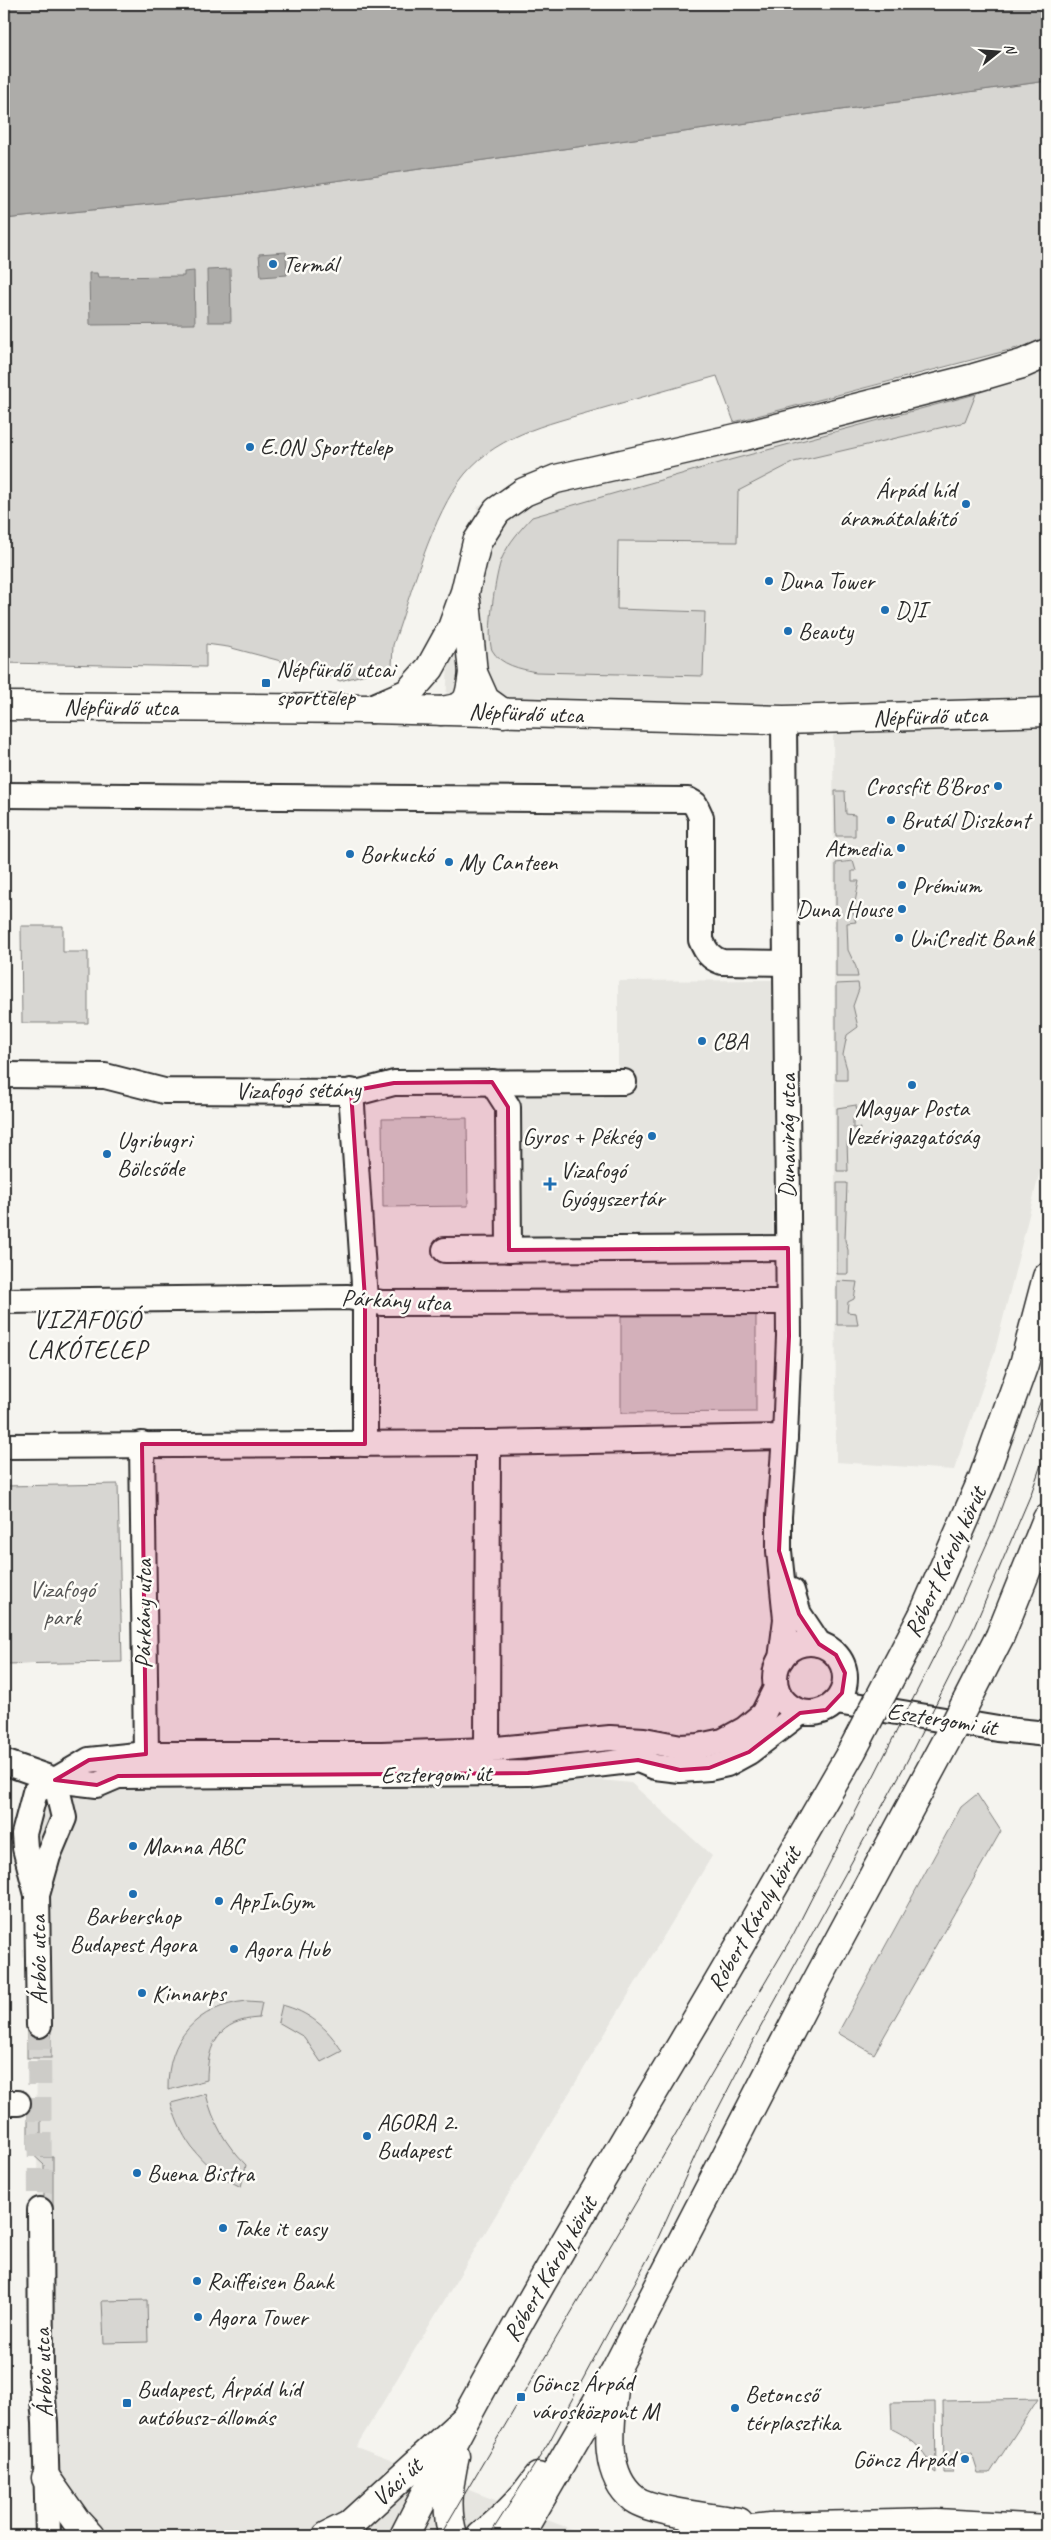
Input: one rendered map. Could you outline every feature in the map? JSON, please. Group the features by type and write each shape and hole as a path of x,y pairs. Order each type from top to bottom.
{"main road":[{"path":"371,709 408,693 430,668 452,628 465,592 477,542 497,511 524,492 556,479 745,436 974,378 1035,366 1047,353"},
{"path":"465,592 468,643 473,673 485,700 503,712"},
{"path":"441,711 460,708 469,698 473,673"},
{"name":"Népfürdő utca","path":"4,706 371,709 784,720 1047,712"},
{"name":"Róbert Károly körút","path":"404,2536 463,2421 607,2168 700,2013 852,1751 923,1615 984,1478 1024,1364 1047,1276"},
{"path":"519,2536 615,2371 805,2003 1000,1636 1047,1519"},
{"path":"615,2371 610,2436 613,2462 620,2481 635,2499 658,2508 770,2527"},
{"path":"481,2536 496,2525 526,2494 615,2371"},
{"path":"453,2536 448,2522 448,2488 463,2421"},
{"name":"Váci út","path":"327,2536 349,2525 463,2421"},
{"path":"46,2478 77,2522 90,2536"},
{"path":"692,2536 770,2527 937,2523 1047,2529"},
{"path":"738,2536 770,2527"}],"street":[{"name":"Dunavirág utca","path":"780,1659 786,1619 779,1551 779,1516 785,1437 788,1302 784,720"},
{"path":"4,795 688,800 695,804 701,817 701,940 705,951 713,959 722,962 786,963"},
{"name":"Vizafogó sétány","path":"4,1075 105,1076 164,1091 360,1092 394,1083 624,1082"},
{"path":"492,1082 508,1107 509,1250"},
{"path":"351,1091 365,1299 365,1444"},
{"path":"445,1250 788,1248"},
{"name":"Párkány utca","path":"4,1301 229,1296 348,1297 382,1303 788,1302"},
{"path":"4,1446 488,1443 785,1437"},
{"name":"Esztergomi út","path":"487,1750 488,1443"},
{"name":"Párkány utca","path":"142,1444 146,1754"},
{"name":"Dunavirág utca","path":"779,1551 799,1614 819,1644"},
{"path":"776,1688 785,1704 800,1713 813,1714 826,1710 837,1702 845,1683 844,1668 836,1655 819,1644 798,1645 780,1659"},
{"name":"Esztergomi út","path":"55,1780 89,1760 146,1754 382,1754 487,1750 610,1738 644,1740 681,1747 723,1741 745,1729 763,1714 776,1688 775,1673 780,1659"},
{"name":"Esztergomi út","path":"837,1702 998,1729 1047,1734"},
{"name":"Esztergomi út","path":"4,1762 55,1780 97,1784 118,1776 528,1773 638,1760 655,1767 680,1770 709,1768 727,1764 749,1752 800,1713"},
{"name":"Árbóc utca","path":"38,1895 25,1848 24,1834 35,1792 55,1780 64,1818 48,1856 38,1895 39,2025"},
{"name":"Árbóc utca","path":"40,2210 41,2376 45,2423 48,2536"}],"highlighted area":[{"path":"492,1082 508,1107 509,1250 788,1248 789,1336 779,1551 799,1614 819,1644 836,1655 845,1673 842,1693 826,1710 800,1713 749,1752 709,1768 680,1770 638,1760 528,1773 118,1776 97,1785 55,1780 89,1760 146,1754 142,1444 365,1444 365,1299 351,1091 394,1083"}],"shaded area":[{"path":"4,4 1047,4 1047,81 228,196 4,219"},
{"name":"Termál","path":"286,252 287,275 261,277 259,254"},
{"path":"230,269 231,322 208,322 207,270"},
{"path":"194,271 195,324 90,325 89,273 97,273 98,277 184,276 184,272"},
{"path":"1047,358 1046,1147 995,1351 954,1470 836,1462 833,703 446,706 451,589 478,506 547,473"},
{"path":"773,980 773,1239 516,1241 511,1077 618,1075 618,981"},
{"path":"467,1767 631,1783 712,1856 356,2447 584,2534 1047,2524 1047,2536 41,2536 35,1933 42,1768"}],"green space":[{"name":"E.ON Sporttelep","path":"1047,81 1047,335 1043,339 1025,346 734,422 717,376 549,424 512,438 479,460 465,474 442,511 423,556 393,645 392,667 340,681 311,669 228,647 206,644 206,667 4,663 4,219 228,196"},
{"path":"976,394 965,422 794,462 738,491 737,542 618,541 617,609 705,612 703,676 536,672 505,663 492,650 490,643 491,619 502,558 512,541 532,517 730,460"},
{"path":"835,791 845,791 846,814 855,815 855,836 836,836"},
{"path":"853,861 856,871 852,871 852,881 859,881 853,913 856,922 847,923 848,950 856,967 858,977 836,977 836,863"},
{"path":"21,926 63,926 63,952 88,952 88,1023 22,1023"},
{"path":"858,983 859,989 853,1006 858,1027 847,1035 843,1055 847,1069 847,1080 836,1080 836,984"},
{"path":"856,1105 858,1118 853,1118 853,1128 860,1128 857,1139 847,1141 848,1171 837,1171 837,1108"},
{"path":"467,1118 468,1206 383,1207 382,1119"},
{"path":"837,1183 847,1183 845,1240 848,1250 848,1274 837,1274"},
{"path":"837,1281 857,1282 854,1299 848,1302 847,1312 856,1313 858,1325 837,1325"},
{"path":"756,1313 756,1412 621,1413 621,1314"},
{"name":"Vizafogó park","path":"118,1484 122,1662 4,1664 4,1486"},
{"path":"977,1794 1001,1831 874,2054 838,2033 961,1807"},
{"path":"247,2001 262,2002 259,2018 234,2023 218,2036 210,2055 207,2080 168,2090 169,2072 173,2055 179,2041 188,2028 213,2010 229,2004"},
{"path":"282,2005 309,2016 324,2028 342,2051 321,2062 304,2037 278,2022"},
{"path":"27,2030 51,2030 51,2058 27,2058"},
{"path":"206,2094 212,2114 221,2132 246,2165 241,2187 205,2163 188,2142 176,2117 171,2103"},
{"path":"28,2109 41,2109 41,2157 53,2157 53,2209 44,2209 44,2165 28,2150"},
{"path":"147,2300 148,2342 104,2343 102,2301"},
{"path":"1038,2399 990,2473 978,2473 972,2454 955,2454 952,2473 944,2473 943,2401"},
{"path":"935,2402 936,2473 917,2446 892,2429 891,2403"}],"tunnel":[{"path":"39,2025 40,2210"}],"tram line":[{"path":"440,2536 793,1935 951,1624 993,1530 1047,1384"},
{"path":"489,2536 548,2444 653,2249 704,2136 753,2041 904,1767 972,1632 1031,1494 1047,1447"}],"place":[{"name":"Termál","path":"273,264"},
{"name":"E.ON Sporttelep","path":"250,447"},
{"name":"Árpád híd áramátalakító","path":"966,504"},
{"name":"Duna Tower","path":"769,581"},
{"name":"DJI","path":"885,610"},
{"name":"Beauty","path":"788,631"},
{"name":"Népfürdő utcai sporttelep","path":"266,683"},
{"name":"Crossfit B'Bros","path":"998,786"},
{"name":"Brutál Diszkont","path":"891,820"},
{"name":"Atmedia","path":"901,848"},
{"name":"Borkuckó","path":"350,854"},
{"name":"My Canteen","path":"449,862"},
{"name":"Prémium","path":"902,885"},
{"name":"Duna House","path":"902,909"},
{"name":"UniCredit Bank","path":"899,938"},
{"name":"CBA","path":"702,1041"},
{"name":"Magyar Posta Vezérigazgatóság","path":"912,1085"},
{"name":"Gyros + Pékség","path":"652,1136"},
{"name":"Ugribugri Bölcsőde","path":"107,1154"},
{"name":"Vizafogó Gyógyszertár","path":"550,1184"},
{"name":"Manna ABC","path":"133,1846"},
{"name":"Barbershop Budapest Agora","path":"133,1894"},
{"name":"AppInGym","path":"219,1901"},
{"name":"Agora Hub","path":"234,1949"},
{"name":"Kinnarps","path":"142,1993"},
{"name":"AGORA 2. Budapest","path":"367,2136"},
{"name":"Buena Bistra","path":"137,2173"},
{"name":"Take it easy","path":"223,2228"},
{"name":"Raiffeisen Bank","path":"197,2281"},
{"name":"Agora Tower","path":"198,2317"},
{"name":"Göncz Árpád városközpont M","path":"521,2397"},
{"name":"Budapest, Árpád híd autóbusz-állomás","path":"127,2403"},
{"name":"Betoncső térplasztika","path":"735,2408"},
{"name":"Göncz Árpád","path":"965,2459"}],"district":[{"name":"VIZAFOGÓ LAKÓTELEP","path":"87,1334"}]}
